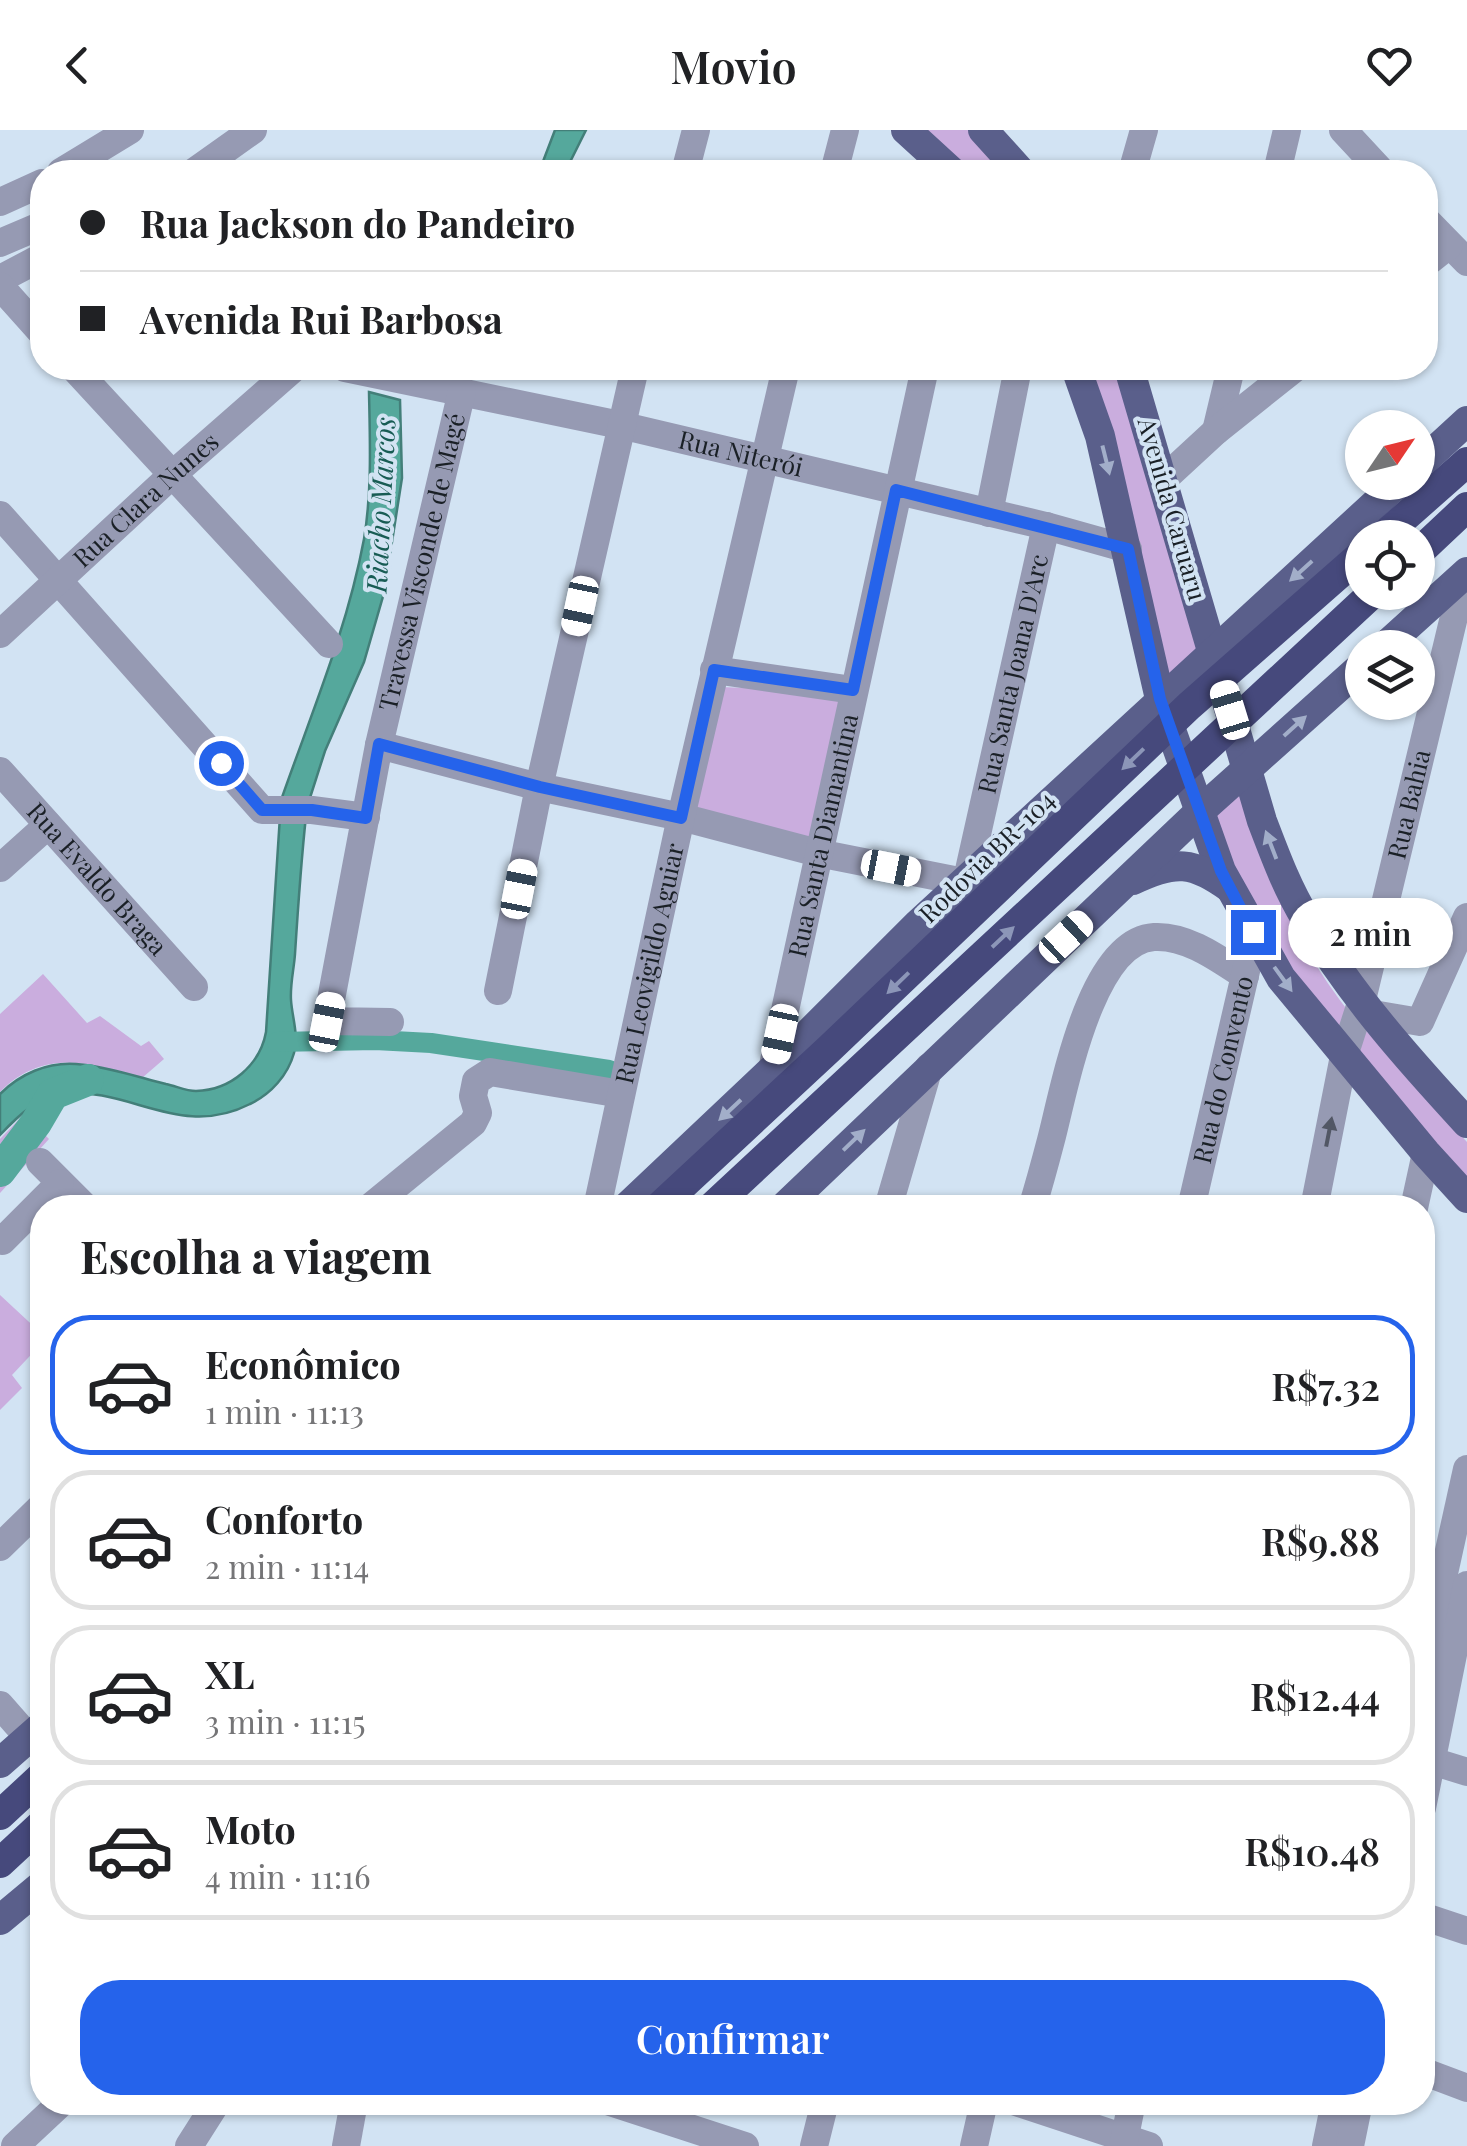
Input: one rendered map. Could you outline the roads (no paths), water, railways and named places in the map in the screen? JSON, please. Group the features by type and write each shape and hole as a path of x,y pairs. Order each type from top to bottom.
{"highway":[{"path":"1401,520 1467,462"},
{"path":"1435,537 1467,508"},
{"name":"Rodovia BR-104","path":"672,1195 1189,706 1345,569"},
{"path":"726,1195 1355,610"},
{"path":"0,1815 30,1787"},
{"path":"0,1863 30,1835"}],"main road":[{"path":"906,130 939,160"},
{"path":"992,134 1012,160"},
{"name":"Avenida Caruaru","path":"1080,380 1100,436 1160,699 1230,888 1281,978 1467,1198"},
{"name":"Avenida Caruaru","path":"1134,380 1164,479 1204,660 1248,768 1262,822 1283,876 1314,933 1367,1007 1467,1124"},
{"path":"1435,450 1467,421"},
{"path":"640,1195 965,881 1380,500"},
{"path":"1403,630 1465,573"},
{"path":"796,1195 1199,812 1345,681"},
{"path":"1122,885 1158,868 1175,865 1194,866 1230,888"},
{"path":"0,1763 30,1737"},
{"path":"0,1920 30,1895"}],"street":[{"path":"81,160 130,130"},
{"path":"211,160 253,130"},
{"path":"689,160 696,130"},
{"path":"837,160 845,130"},
{"path":"1135,160 1144,130"},
{"path":"1280,160 1287,130"},
{"path":"1343,130 1371,160"},
{"path":"0,202 30,188"},
{"path":"0,243 30,230"},
{"path":"1438,233 1458,254"},
{"path":"30,264 0,283 30,319"},
{"path":"85,380 329,644"},
{"name":"Rua Clara Nunes","path":"0,634 280,380"},
{"name":"Rua Niterói","path":"415,380 896,490 1128,549"},
{"path":"498,991 632,380"},
{"name":"Rua Leovigildo Aguiar","path":"600,1195 714,670 783,380"},
{"name":"Rua Santa Diamantina","path":"772,1070 922,380"},
{"path":"990,513 1016,380"},
{"path":"1216,430 1228,380"},
{"path":"1164,479 1216,430 1280,380"},
{"name":"Travessa Visconde de Magé","path":"390,1022 327,1022 379,744 462,391"},
{"path":"0,515 262,810 312,810 366,818"},
{"name":"Rua Santa Joana D'Arc","path":"965,881 1046,526"},
{"name":"Rua Bahia","path":"1317,1195 1344,1056 1367,1007 1465,573"},
{"path":"714,670 853,690"},
{"path":"379,744 818,853 965,881"},
{"name":"Rua Evaldo Braga","path":"0,772 194,987"},
{"path":"0,868 48,824"},
{"path":"1367,1007 1420,1022 1467,917"},
{"name":"Rua do Convento","path":"1193,1195 1253,932"},
{"path":"1035,1195 1064,1076 1089,1007 1118,958 1130,946 1150,937 1174,938 1245,976"},
{"path":"892,1195 929,1067"},
{"path":"385,1195 473,1123 478,1113 476,1081 490,1072 622,1094"},
{"path":"1417,1195 1426,1153"},
{"path":"40,1162 72,1195"},
{"path":"48,1195 60,1183"},
{"path":"2,1242 30,1214"},
{"path":"1435,1735 1467,1469"},
{"path":"0,1547 30,1518"},
{"path":"1435,1636 1452,1589"},
{"path":"0,1706 30,1728"},
{"path":"1435,1762 1467,1772"},
{"path":"1435,1920 1467,1930"},
{"path":"1435,2076 1467,2088"},
{"path":"14,2146 48,2115"},
{"path":"189,2146 209,2115"},
{"path":"346,2146 352,2115"},
{"path":"679,2115 746,2146"},
{"path":"814,2146 822,2115"},
{"path":"974,2146 981,2115"},
{"path":"1053,2115 1132,2143 1132,2115"},
{"path":"1326,2146 1332,2115"},
{"path":"1350,2146 1356,2115"}],"water":[{"path":"555,130 586,130 571,160 544,160"},
{"path":"369,392 400,400 402,478 384,593 364,662 325,751 308,804 279,806 338,641 357,573 368,503"},
{"path":"280,816 306,816 291,988 295,1046 288,1069 278,1083 250,1104 225,1114 201,1116 177,1115 110,1097 63,1094 36,1104 0,1135 0,1094 25,1075 44,1067 87,1065 196,1091 232,1081 250,1065 266,1032"}],"waterway":[{"path":"277,1042 431,1043 609,1070"},
{"name":"Riacho Marcos","path":"0,1171 53,1094 88,1080"}]}
